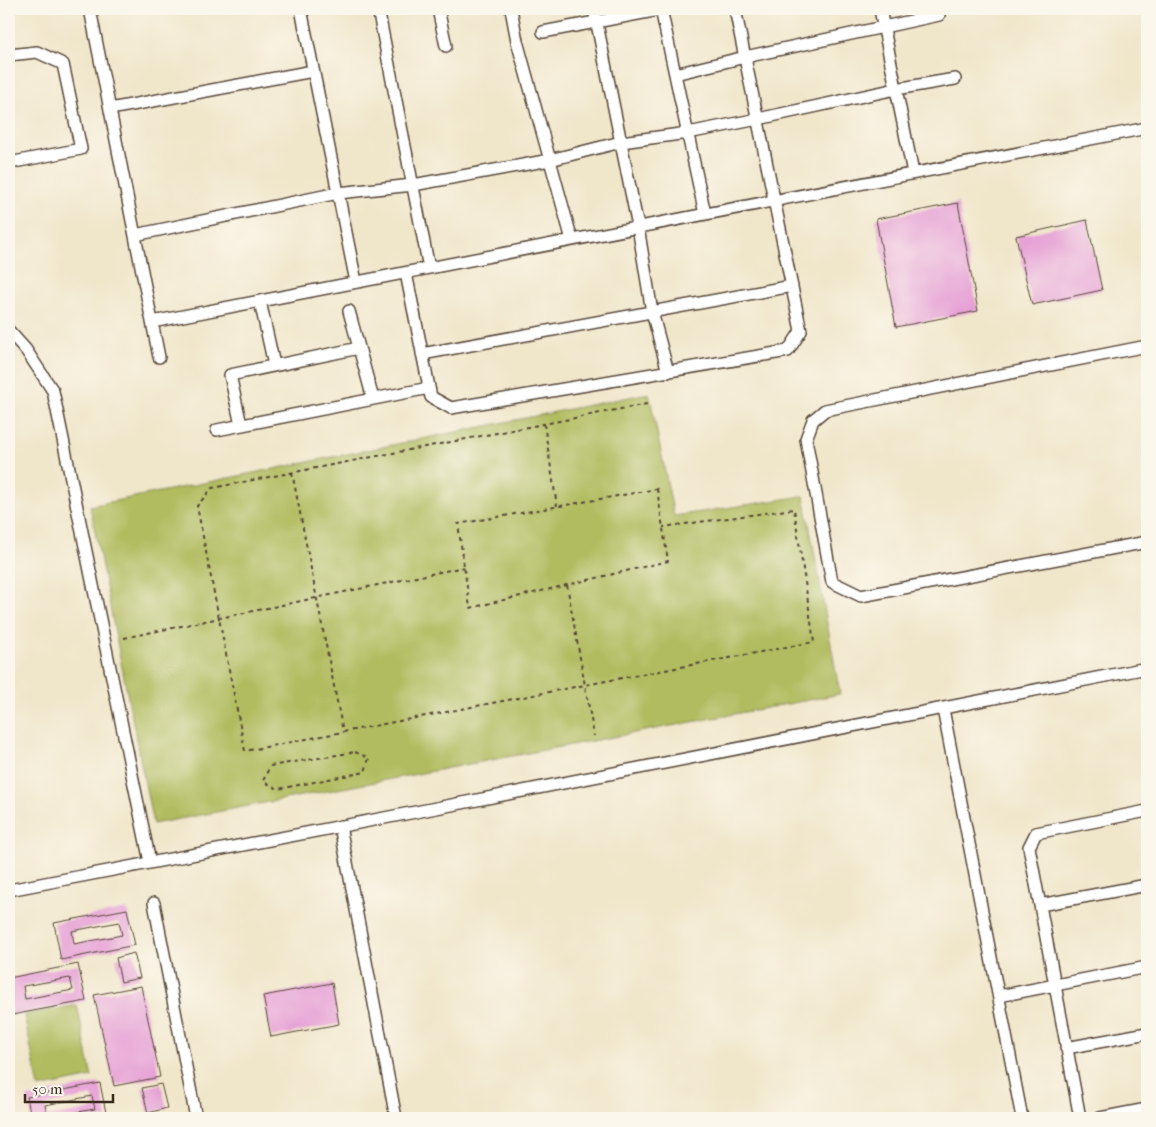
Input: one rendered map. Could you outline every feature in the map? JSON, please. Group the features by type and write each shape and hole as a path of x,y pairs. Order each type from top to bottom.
{"street":[{"path":"90,9 159,357"},
{"path":"301,9 356,282"},
{"path":"378,9 429,268"},
{"path":"438,9 446,46"},
{"path":"511,9 517,40 572,240"},
{"path":"594,9 638,227 652,312 668,372"},
{"path":"543,32 662,9 705,214"},
{"path":"406,272 431,397 451,408 788,351 801,331 735,9"},
{"path":"880,9 913,173"},
{"path":"675,74 939,15"},
{"path":"9,55 37,52 63,64 81,149 9,163"},
{"path":"110,109 313,71"},
{"path":"135,236 338,193 413,185 550,160 621,142 688,133 896,89 955,79"},
{"path":"152,322 1147,128"},
{"path":"422,354 792,286"},
{"path":"260,301 274,366"},
{"path":"349,311 373,399"},
{"path":"9,331 26,350 54,391 150,862"},
{"path":"1147,346 825,410 813,420 806,439 832,582 861,596 1147,542"},
{"path":"241,425 230,375 359,348"},
{"path":"217,430 429,388"},
{"path":"9,890 1147,668"},
{"path":"942,709 1022,1118"},
{"path":"1080,1118 1029,847 1036,833 1147,811"},
{"path":"340,826 396,1118"},
{"path":"1040,905 1147,885"},
{"path":"154,902 196,1118"},
{"path":"999,996 1147,967"},
{"path":"1066,1048 1147,1033"},
{"path":"1100,1118 1147,1109"}],"path":[{"path":"647,404 212,488 197,506 245,751 814,642 794,509 663,528"},
{"path":"544,424 557,507"},
{"path":"292,472 343,732"},
{"path":"657,489 663,528 668,561 470,608 458,524 657,489"},
{"path":"124,638 464,567"},
{"path":"567,585 594,736"},
{"path":"355,752 368,758 365,772 278,789 263,781 270,766 355,752"}],"green space":[{"path":"649,393 674,516 804,496 840,694 153,824 90,506"},
{"path":"77,1005 92,1077 39,1088 24,1015"}],"building":[{"path":"958,203 978,311 896,327 876,219"},
{"path":"1087,220 1102,290 1032,305 1016,236"},
{"path":"127,909 135,945 61,960 54,923","holes":["119,922 122,935 74,944 72,931"]},
{"path":"134,953 140,978 121,982 116,958"},
{"path":"78,964 86,1001 12,1015 9,997 9,978","holes":["70,978 73,990 25,999 23,986"]},
{"path":"332,983 339,1024 271,1037 263,996"},
{"path":"141,986 160,1077 114,1086 94,995"},
{"path":"100,1083 107,1118 31,1118 27,1097","holes":["92,1096 95,1109 48,1118 45,1105"]},
{"path":"161,1084 167,1108 148,1113 142,1088"}]}
